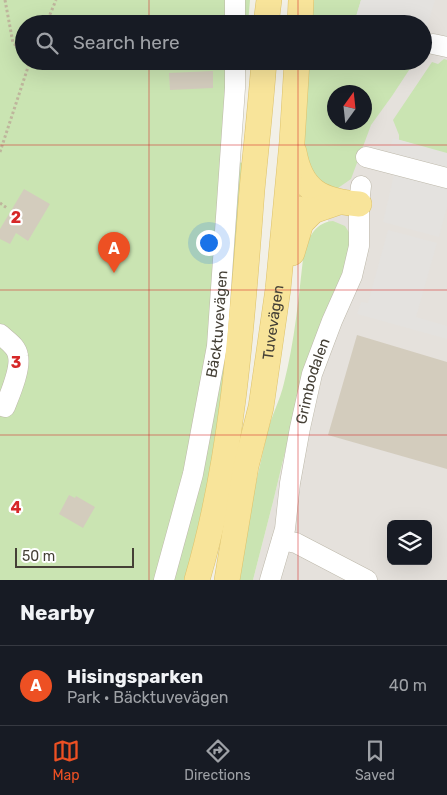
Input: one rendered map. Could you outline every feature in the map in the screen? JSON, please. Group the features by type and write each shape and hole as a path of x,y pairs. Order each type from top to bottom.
{"main road":[{"path":"267,15 269,0"},
{"path":"300,15 301,0"},
{"name":"Tuvevägen","path":"197,580 221,478 232,403 242,323 263,70"},
{"name":"Tuvevägen","path":"227,580 246,466 261,407 278,289 292,142 296,70"},
{"path":"260,103 271,121 272,189 280,203 296,210 313,210 353,197"},
{"path":"292,142 300,176 306,184 315,192 353,197"},
{"path":"261,407 275,370 296,239 301,223 313,210"}],"street":[{"path":"235,0 235,15"},
{"name":"Bäcktuvevägen","path":"164,580 193,474 217,346 235,70"},
{"path":"366,157 447,178"},
{"name":"Grimbodalen","path":"270,580 285,529 290,483 312,374 332,321 352,276 359,246 353,197"},
{"path":"0,334 14,347 18,356 15,382 5,407"},
{"path":"282,540 296,543 367,580"}],"path":[{"path":"5,0 13,43 15,44"},
{"path":"50,15 56,0"},
{"path":"0,152 27,70"},
{"path":"0,203 8,208"}],"shaded area":[{"path":"317,0 447,0 447,580 253,580 299,394 333,221 328,222 330,190 312,70 432,70 432,15 316,15"},
{"path":"361,0 435,0 431,15 356,15"},
{"path":"393,138 447,153 447,207 439,237 383,222 398,157 388,153"},
{"path":"388,230 437,243 416,317 447,326 447,339 357,314 361,302 368,303"}],"green space":[{"path":"0,0 250,0 249,15 15,15 15,70 245,70 238,162 243,163 219,424 207,492 185,580 0,580"},
{"path":"312,0 361,0 357,15 311,15"},
{"path":"444,59 447,60 447,154 399,140 393,120 427,70 432,70 432,62 438,64"},
{"path":"307,70 409,70 372,124 372,85 327,85 327,130 369,130 351,179 338,188 331,189 307,172 302,136"},
{"path":"333,221 345,226 350,234 351,240 347,263 299,394 253,580 234,580 267,434 288,367 304,250 311,235 318,227"}],"building":[{"path":"213,71 213,88 170,90 169,73"},
{"path":"24,189 50,204 28,241 16,233 10,244 0,239 0,229"},
{"path":"357,335 447,362 447,469 328,435"},
{"path":"69,495 75,498 76,496 95,507 83,528 59,514"}],"place":[{"name":"Hisingsparken","path":"114,273"}]}
